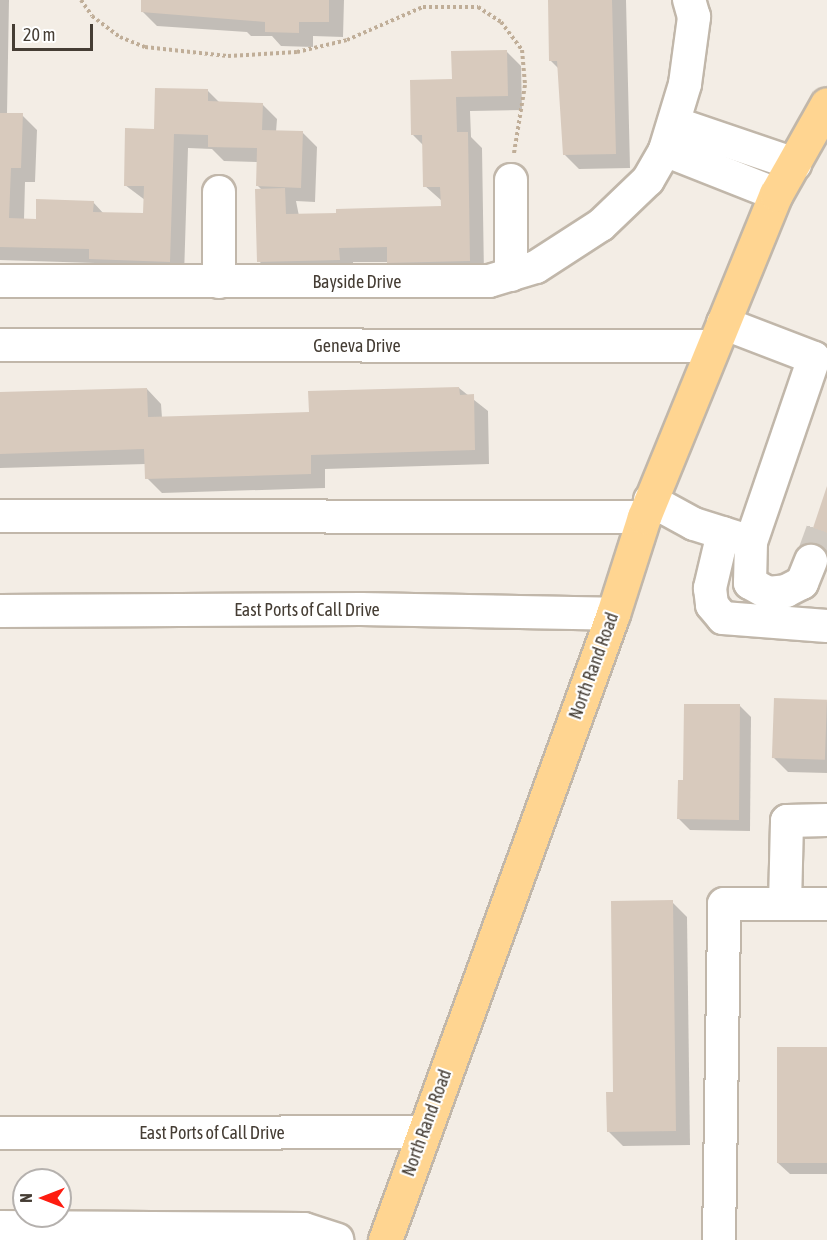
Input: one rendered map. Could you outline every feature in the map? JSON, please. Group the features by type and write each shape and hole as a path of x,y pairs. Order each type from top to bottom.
{"main road":[{"name":"North Rand Road","path":"385,1240 613,614 647,509 776,194 827,104"}],"street":[{"name":"Bayside Drive","path":"0,281 489,281 536,267 601,225 648,180 669,137 686,84 694,17 689,0"},
{"path":"669,137 795,164"},
{"path":"669,137 776,194"},
{"path":"510,180 510,275"},
{"path":"219,192 219,282"},
{"path":"719,334 814,358 737,537 710,588 712,605 723,618 827,626"},
{"name":"Geneva Drive","path":"0,345 719,334"},
{"path":"0,516 647,509 737,537"},
{"path":"737,537 750,583 768,593 786,591 802,583 811,561"},
{"name":"East Ports of Call Drive","path":"0,611 373,609 613,614"},
{"path":"785,904 787,821 827,820"},
{"path":"719,1240 724,904 827,904"},
{"name":"East Ports of Call Drive","path":"0,1133 424,1132"},
{"path":"0,1227 304,1229 337,1240"}],"path":[{"path":"81,0 92,16 120,37 145,47 175,53 228,56 297,52 347,40 423,7 478,7 501,22 522,50 525,85 510,180"}],"building":[{"path":"141,0 329,0 329,22 299,22 299,33 265,32 265,22 141,12"},
{"path":"548,0 612,0 616,154 563,155 557,61 549,61"},
{"path":"507,50 508,96 456,97 457,132 468,132 470,261 387,263 387,247 339,248 340,260 257,262 255,189 285,188 286,214 336,213 336,209 441,206 440,187 423,187 422,135 411,135 410,80 452,79 451,51"},
{"path":"155,88 208,89 208,101 263,103 262,130 303,131 301,188 256,186 257,148 208,147 208,135 174,134 170,262 89,259 89,249 0,247 0,113 23,113 21,168 11,168 9,218 36,219 36,199 94,201 93,212 143,213 144,186 124,186 125,128 154,129"},
{"path":"459,387 460,395 474,394 475,450 311,455 311,474 145,479 144,449 0,454 0,392 147,388 148,417 309,412 308,391"},
{"path":"827,486 827,566 803,558"},
{"path":"774,698 827,700 825,760 772,758"},
{"path":"684,704 740,704 739,820 677,819 678,780 683,780"},
{"path":"673,900 676,1131 607,1132 606,1092 613,1092 611,901"},
{"path":"777,1047 827,1047 827,1163 777,1163"}],"tunnel":[{"path":"811,561 827,517"}]}
